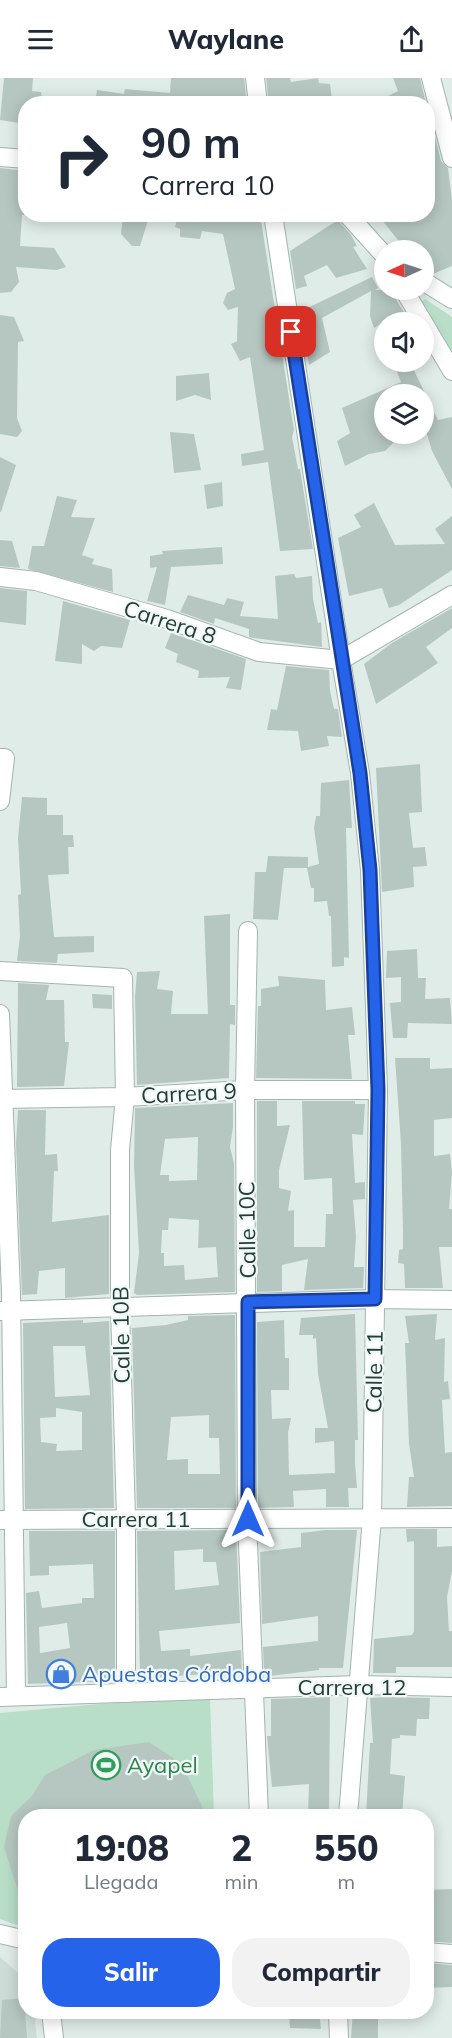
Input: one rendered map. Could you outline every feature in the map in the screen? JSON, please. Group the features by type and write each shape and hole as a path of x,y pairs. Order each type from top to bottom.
{"street":[{"path":"255,78 257,96"},
{"path":"431,78 452,158"},
{"path":"0,157 18,158"},
{"name":"Calle 11","path":"274,222 360,773 370,870 378,1090 372,1518 349,1809"},
{"path":"354,222 374,245"},
{"path":"434,288 452,299"},
{"path":"410,300 452,371"},
{"name":"Carrera 8","path":"0,577 36,581 63,591 167,619 259,652 341,660"},
{"path":"341,660 452,595"},
{"path":"0,801 3,758"},
{"name":"Calle 10C","path":"248,931 245,1090 248,1519 259,1809"},
{"name":"Calle 10B","path":"0,971 123,978 125,1097 120,1150 120,1306 126,1519 126,1693"},
{"path":"0,1014 6,1311 8,1697"},
{"name":"Carrera 9","path":"2,1099 125,1097 245,1090 378,1090"},
{"path":"6,1311 248,1302 452,1300"},
{"name":"Carrera 11","path":"7,1520 452,1518"},
{"name":"Carrera 12","path":"8,1697 359,1685 452,1688"},
{"path":"0,1934 18,1938"},
{"path":"434,1953 452,1954"},
{"path":"52,2019 54,2038"},
{"path":"338,2019 339,2038"}],"shaded area":[{"path":"0,1957 18,1973 18,2019 35,2019 37,2038 0,2038"}],"green space":[{"path":"426,300 452,317 452,355 434,327 434,312 424,312 419,304"},
{"name":"Ayapel","path":"210,1698 214,1809 18,1809 18,1925 0,1919 0,1713 99,1704"}],"building":[{"path":"4,78 33,78 32,91 41,92 42,96 18,96 18,123 0,120"},
{"path":"171,78 244,78 246,96 96,96 97,90 124,94 125,89 170,93"},
{"path":"266,78 290,78 291,82 318,78 319,83 330,84 332,96 268,96"},
{"path":"393,78 420,78 424,96 388,96 398,91"},
{"path":"435,137 441,161 448,168 452,200 452,266 434,274 434,240 398,240 383,222 435,222"},
{"path":"0,168 18,170 18,222 22,222 20,246 54,248 66,267 57,270 16,267 19,282 11,292 0,293"},
{"path":"122,222 148,222 140,246 132,246 121,234"},
{"path":"176,222 261,222 294,430 292,437 298,469 300,469 313,549 280,551 268,462 242,466 241,454 264,450 250,357 240,361 231,344 237,341 238,307 228,310 223,303 227,293 235,289 223,234 202,231 200,239 180,237 180,229 175,227"},
{"path":"335,222 340,222 351,235 357,246 353,247 367,269 336,278 327,265 304,276 307,286 296,289 290,251"},
{"path":"372,277 374,300 396,300 404,312 374,312 374,328 370,316 371,291 322,318 330,352 309,365 299,312"},
{"path":"0,315 14,317 24,341 18,342 17,418 22,431 17,437 0,434"},
{"path":"397,372 415,372 421,384 396,384 401,382"},
{"path":"209,373 211,400 195,395 176,401 176,376"},
{"path":"374,394 374,444 392,444 385,451 369,454 345,466 337,441 350,433 342,408"},
{"path":"434,412 438,420 452,417 452,489 430,444 434,444"},
{"path":"170,432 194,434 201,470 174,473"},
{"path":"0,457 16,465 1,512 0,512"},
{"path":"222,482 223,506 207,509 204,485"},
{"path":"57,496 77,500 71,517 95,518 82,555 94,559 92,564 112,569 113,592 28,569 32,546 44,546"},
{"path":"374,503 395,545 445,544 435,529 452,516 452,570 399,605 389,608 382,588 349,596 338,538 361,527 354,515"},
{"path":"0,540 12,541 20,568 0,566"},
{"path":"222,547 223,564 171,567 165,605 147,601 157,567 150,568 150,556 163,554 162,551"},
{"path":"294,574 296,578 312,576 313,599 318,623 321,622 322,647 249,637 249,629 215,618 214,624 180,612 188,595 224,605 227,598 244,602 240,616 278,619 275,576"},
{"path":"0,588 27,591 26,625 0,622"},
{"path":"63,601 130,620 122,648 101,646 94,651 82,644 82,664 55,661"},
{"path":"452,608 452,628 426,647 438,663 376,704 364,664 392,643"},
{"path":"171,633 246,659 241,690 226,688 230,677 198,678 199,671 176,662 178,654 165,648"},
{"path":"286,666 329,670 330,691 334,709 338,709 342,737 327,736 329,746 301,751 298,731 267,730 271,709 277,710"},
{"path":"420,764 422,812 409,813 413,848 425,847 427,866 413,867 414,887 382,892 376,768"},
{"path":"349,780 352,828 346,828 349,958 344,957 344,966 332,967 331,916 329,916 327,901 314,902 314,888 311,888 307,868 284,868 278,920 253,919 255,872 266,872 268,856 308,857 308,867 319,864 314,828 316,816 320,816 321,783"},
{"path":"22,797 47,798 47,815 63,815 63,835 73,835 74,847 68,847 69,874 48,875 54,937 94,936 94,952 58,954 57,963 17,961 20,936 18,895 21,894 18,838"},
{"path":"230,914 230,1005 235,1005 235,1025 230,1024 229,1078 137,1085 135,997 137,972 160,971 157,989 173,991 171,1014 208,1014 204,916"},
{"path":"417,949 418,978 426,978 425,999 450,998 452,1024 408,1023 407,1038 393,1038 390,1003 401,1002 401,977 386,978 387,951"},
{"path":"278,976 325,980 326,1010 352,1007 355,1035 348,1035 352,1079 256,1078 258,1006 261,1006 261,989 279,986"},
{"path":"18,983 49,985 46,1000 64,1000 65,1042 69,1042 64,1086 17,1087"},
{"path":"92,994 112,995 112,1009 93,1008"},
{"path":"395,1058 430,1058 430,1069 452,1068 452,1118 434,1120 434,1156 450,1154 452,1172 449,1209 452,1209 452,1247 439,1247 443,1288 405,1288 404,1264 398,1263 399,1250 403,1249 403,1233 401,1144"},
{"path":"257,1101 277,1101 277,1126 290,1125 279,1170 279,1188 291,1191 288,1211 294,1210 294,1247 325,1247 326,1214 333,1214 332,1178 304,1180 302,1101 355,1101 355,1104 365,1104 363,1135 352,1134 355,1183 365,1182 365,1199 353,1200 356,1237 354,1267 364,1267 363,1288 304,1290 308,1259 282,1265 282,1291 257,1292"},
{"path":"233,1103 230,1147 234,1163 235,1292 137,1295 134,1293 139,1253 134,1166 135,1108","holes":["198,1137 197,1180 169,1181 169,1175 160,1175 165,1139","169,1218 199,1220 198,1248 216,1247 218,1277 185,1280 184,1265 164,1266 164,1253 161,1253 162,1230 168,1230"]},
{"path":"18,1110 46,1110 45,1155 57,1154 58,1171 54,1171 52,1222 109,1215 109,1294 65,1298 65,1268 39,1271 37,1294 22,1295 16,1144"},
{"path":"355,1314 357,1488 348,1488 349,1507 326,1507 326,1489 293,1491 294,1507 258,1508 257,1322 284,1320 285,1358 289,1358 289,1390 271,1390 272,1419 291,1418 288,1433 289,1475 335,1473 334,1441 315,1443 315,1428 328,1428 318,1374 316,1338 313,1339 313,1335 299,1335 301,1318"},
{"path":"437,1314 435,1340 445,1338 444,1382 448,1381 450,1399 442,1400 445,1453 452,1452 452,1506 407,1507 409,1477 414,1477 409,1444 405,1343 409,1343 405,1316"},
{"path":"235,1315 236,1508 137,1508 132,1328 166,1325 188,1320 188,1316","holes":["209,1415 209,1438 219,1438 220,1474 188,1474 188,1459 167,1460 171,1417"]},
{"path":"109,1321 114,1508 25,1509 23,1323","holes":["53,1346 85,1346 90,1395 55,1397","56,1408 82,1412 82,1450 56,1451 57,1444 41,1442 40,1418 56,1417"]},
{"path":"406,1529 437,1529 437,1547 452,1546 452,1571 447,1597 449,1631 452,1631 452,1667 396,1667 396,1673 373,1673 374,1639 412,1635 414,1631 414,1541 407,1542"},
{"path":"236,1530 240,1623 159,1631 161,1651 190,1649 190,1656 241,1650 242,1672 140,1678 137,1531","holes":["203,1549 203,1562 216,1562 219,1585 175,1590 174,1551"]},
{"path":"357,1530 343,1668 319,1668 319,1670 270,1676 270,1673 264,1673 263,1647 318,1641 318,1616 262,1624 260,1552 301,1547 301,1533"},
{"path":"29,1531 115,1531 115,1681 28,1684 26,1593 39,1591 42,1608 82,1603 82,1598 94,1598 93,1564 49,1566 49,1575 30,1576","holes":["67,1623 70,1648 40,1653 39,1627"]},
{"path":"330,1697 329,1809 308,1809 309,1784 272,1787 267,1736 271,1736 271,1699"},
{"path":"370,1698 430,1698 429,1719 417,1719 416,1736 400,1735 400,1738 392,1739 390,1774 405,1776 403,1809 366,1809 370,1743 373,1743"},
{"path":"149,1742 181,1763 202,1809 18,1809 32,1796 45,1775 94,1750"},
{"path":"18,1809 18,1891 4,1847 11,1816"},
{"path":"452,1889 452,1943 434,1942 434,1890"},
{"path":"434,1964 452,1965 452,1987 434,1988"},
{"path":"18,1999 18,2019 26,2019 27,2038 0,2038 2,2000"},
{"path":"289,2019 320,2019 321,2029 290,2028"},
{"path":"352,2019 378,2019 378,2038 351,2038"}],"place":[{"name":"Apuestas Córdoba","path":"61,1674"},
{"name":"Ayapel","path":"106,1765"}],"route":[{"path":"248,1519 248,1302 375,1299 378,1090 375,955 370,870 360,773 291,332"}]}
